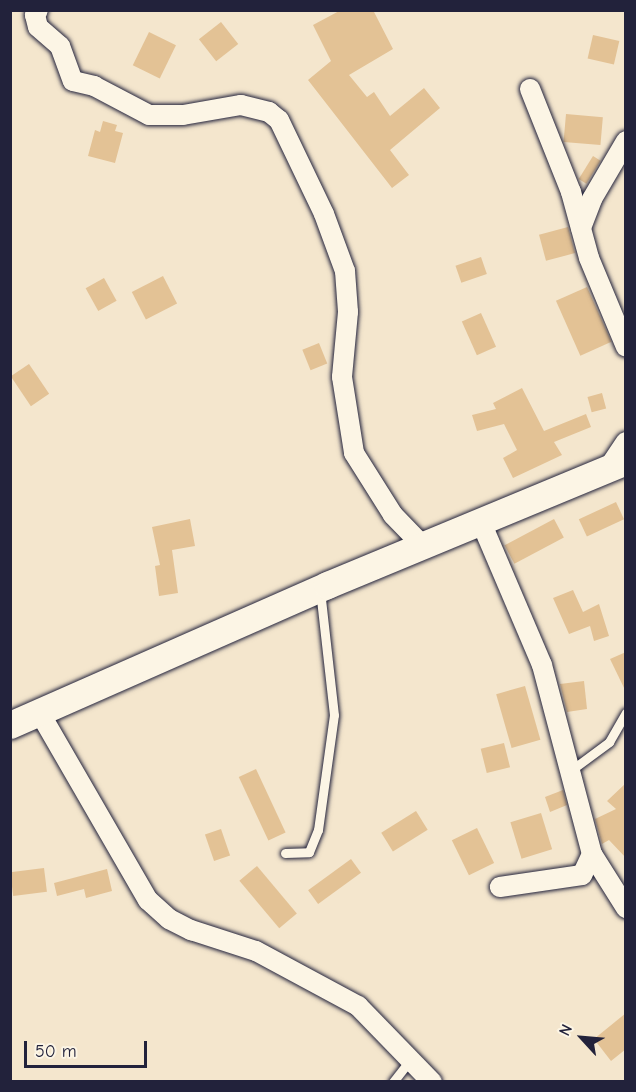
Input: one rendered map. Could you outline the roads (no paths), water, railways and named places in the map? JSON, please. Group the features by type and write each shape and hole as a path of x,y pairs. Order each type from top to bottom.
{"main road":[{"path":"10,725 41,715 320,589 617,464"}],"street":[{"path":"38,10 35,15 38,27 60,46 73,81 94,86 149,115 183,115 241,105 269,112 279,120 324,214 345,270 348,312 342,377 354,453 393,515 423,546"},
{"path":"531,89 626,347"},
{"path":"581,228 592,199 626,141"},
{"path":"617,464 626,442"},
{"path":"481,522 528,625 592,854 626,908"},
{"path":"41,715 155,906 191,930 256,951 318,981 358,1006 412,1058 432,1082"},
{"path":"500,887 582,875 592,854"}],"lane":[{"path":"285,853 309,852 318,830 334,715 320,589"},
{"path":"570,771 609,742 626,713"},
{"path":"393,1082 412,1058"}]}
